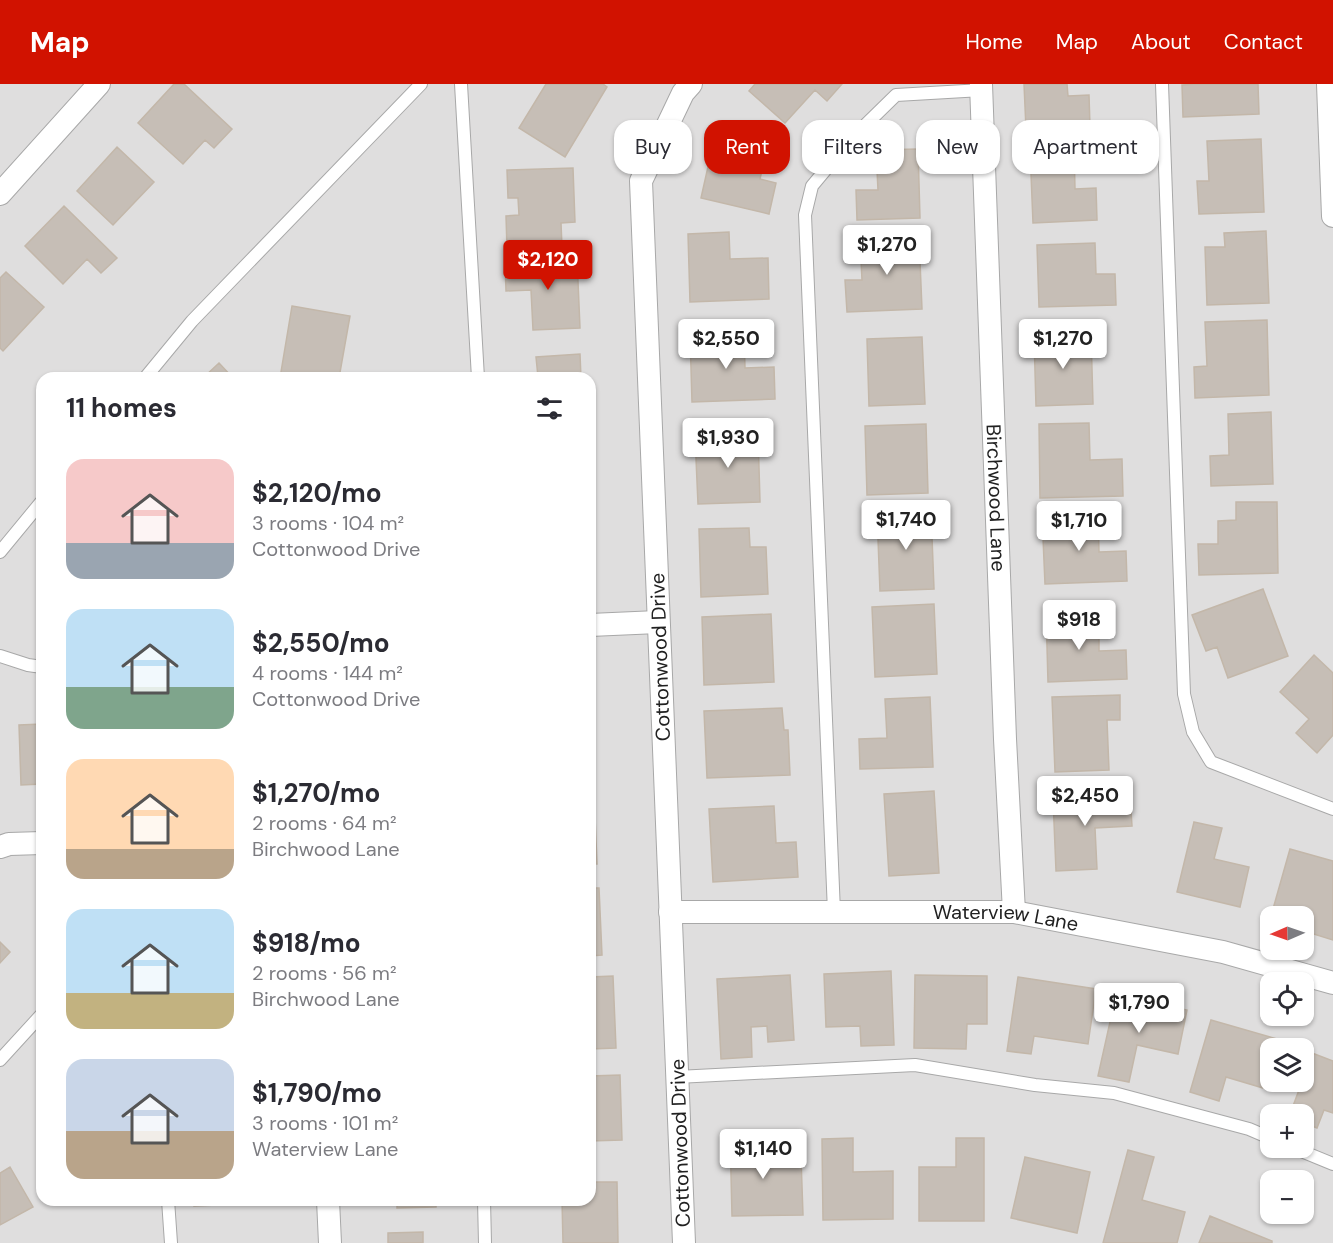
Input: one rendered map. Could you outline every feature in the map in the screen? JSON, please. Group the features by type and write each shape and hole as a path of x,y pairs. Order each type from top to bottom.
{"street":[{"path":"0,194 99,84"},
{"name":"Cottonwood Drive","path":"684,1243 641,181 683,93 691,84"},
{"path":"1328,84 1333,216"},
{"name":"Birchwood Lane","path":"981,87 1005,739 1014,912"},
{"path":"596,625 658,622"},
{"path":"0,847 9,844 36,843"},
{"name":"Waterview Lane","path":"670,912 1014,912 1223,952 1333,983"},
{"path":"328,1206 330,1243"}],"lane":[{"path":"150,372 192,321 421,84"},
{"path":"461,84 478,372"},
{"path":"1162,84 1184,694 1193,732 1211,762 1333,809"},
{"path":"834,912 805,215 812,186 852,138 896,95 981,87"},
{"path":"0,552 36,508"},
{"path":"0,656 36,666"},
{"path":"0,1060 36,1021"},
{"path":"677,1077 915,1065 1035,1085 1114,1093 1260,1134"},
{"path":"1314,1156 1333,1164"},
{"path":"168,1206 171,1243"},
{"path":"484,1206 485,1243"}],"shaded area":[{"path":"0,84 1333,84 1333,1243 0,1243"}],"building":[{"path":"174,84 184,84 232,129 214,148 205,140 183,164 138,123"},
{"path":"546,84 603,84 607,87 565,157 519,128"},
{"path":"755,84 842,84 827,101 815,90 788,120 782,120 749,91"},
{"path":"1024,84 1067,84 1068,96 1089,95 1090,120 1026,120"},
{"path":"1258,84 1259,114 1183,117 1182,85"},
{"path":"1261,139 1264,212 1199,214 1197,181 1209,181 1207,141"},
{"path":"117,147 154,182 113,225 77,191"},
{"path":"904,149 916,149 920,218 857,220 856,190 878,190 877,174 904,174"},
{"path":"573,168 575,222 561,223 562,247 507,248 506,216 519,215 518,198 508,198 507,170"},
{"path":"706,174 761,174 760,179 776,183 769,214 701,198"},
{"path":"1031,174 1075,174 1075,189 1096,188 1097,220 1033,223"},
{"path":"64,206 117,258 101,273 87,259 63,284 25,246"},
{"path":"1266,231 1269,303 1207,305 1205,247 1225,247 1224,233"},
{"path":"729,232 730,259 768,258 769,299 690,302 688,234"},
{"path":"919,237 922,309 847,312 845,280 862,280 860,239"},
{"path":"1095,243 1096,274 1115,274 1116,305 1039,307 1037,245"},
{"path":"577,258 580,328 533,330 531,290 506,291 505,261"},
{"path":"6,272 44,307 3,351 0,348 0,278"},
{"path":"292,306 350,316 340,372 281,372"},
{"path":"1267,320 1269,395 1195,398 1194,367 1207,366 1205,322"},
{"path":"744,332 745,368 774,367 775,399 692,402 690,334"},
{"path":"1091,334 1093,404 1036,406 1034,336"},
{"path":"922,337 925,404 869,406 867,339"},
{"path":"580,354 581,372 538,372 536,357"},
{"path":"219,363 227,372 209,372"},
{"path":"1271,412 1273,484 1211,486 1210,456 1229,455 1228,414"},
{"path":"1089,423 1090,460 1122,459 1123,496 1040,498 1039,424"},
{"path":"926,424 928,493 867,495 865,426"},
{"path":"758,433 760,502 698,504 695,436"},
{"path":"1236,502 1277,502 1278,573 1199,575 1198,544 1218,544 1218,521 1236,520"},
{"path":"931,511 934,589 880,591 877,513"},
{"path":"1098,513 1099,552 1126,551 1127,581 1045,584 1042,515"},
{"path":"749,528 750,547 766,547 768,594 701,597 699,529"},
{"path":"1263,589 1288,656 1228,678 1217,647 1206,651 1192,615"},
{"path":"934,604 937,674 875,677 872,607"},
{"path":"1087,610 1088,636 1099,635 1099,651 1126,650 1127,679 1048,682 1046,611"},
{"path":"771,614 774,682 704,685 702,617"},
{"path":"1314,655 1333,673 1333,735 1317,753 1296,733 1309,719 1280,692"},
{"path":"1120,695 1120,720 1107,720 1109,770 1055,772 1052,697"},
{"path":"930,697 933,767 860,769 859,739 887,738 885,699"},
{"path":"782,708 784,730 788,730 790,775 707,778 704,711"},
{"path":"36,724 36,784 21,785 19,725"},
{"path":"934,791 939,873 889,876 884,794"},
{"path":"1130,795 1132,826 1095,828 1097,869 1056,871 1053,798"},
{"path":"774,806 776,843 796,842 798,877 713,882 709,809"},
{"path":"1194,822 1222,828 1214,859 1249,867 1240,907 1177,892"},
{"path":"1290,849 1333,861 1333,940 1314,934 1314,906 1274,906"},
{"path":"596,888 599,888 602,955 596,956"},
{"path":"0,942 10,952 0,963"},
{"path":"891,971 894,1045 861,1046 860,1026 826,1027 824,974"},
{"path":"790,975 794,1040 768,1042 767,1026 751,1027 752,1057 721,1059 717,979"},
{"path":"915,975 987,976 987,1024 967,1024 966,1049 914,1048"},
{"path":"613,976 616,1048 596,1049 596,977"},
{"path":"1018,977 1096,989 1088,1044 1034,1036 1031,1054 1007,1051"},
{"path":"1116,995 1187,1010 1178,1054 1137,1045 1129,1082 1098,1076"},
{"path":"1211,1020 1274,1038 1260,1038 1260,1087 1226,1077 1219,1101 1190,1092"},
{"path":"1314,1054 1333,1061 1333,1113 1324,1110 1317,1128 1314,1127 1314,1104 1294,1104 1298,1092 1314,1092"},
{"path":"620,1075 622,1140 596,1141 596,1076"},
{"path":"761,1132 762,1159 801,1157 803,1215 732,1216 730,1133"},
{"path":"853,1138 853,1172 893,1171 893,1219 823,1220 822,1139"},
{"path":"956,1138 984,1138 984,1221 919,1221 919,1167 956,1167"},
{"path":"1128,1150 1154,1157 1142,1200 1185,1212 1177,1243 1103,1243"},
{"path":"1025,1157 1090,1172 1077,1233 1011,1218"},
{"path":"10,1167 33,1207 0,1225 0,1173"},
{"path":"596,1182 617,1182 618,1243 563,1243 562,1206 596,1206"},
{"path":"397,1206 436,1206 436,1207 397,1208"},
{"path":"1210,1216 1272,1241 1272,1243 1199,1243"},
{"path":"423,1232 423,1243 388,1243 388,1233"}]}
